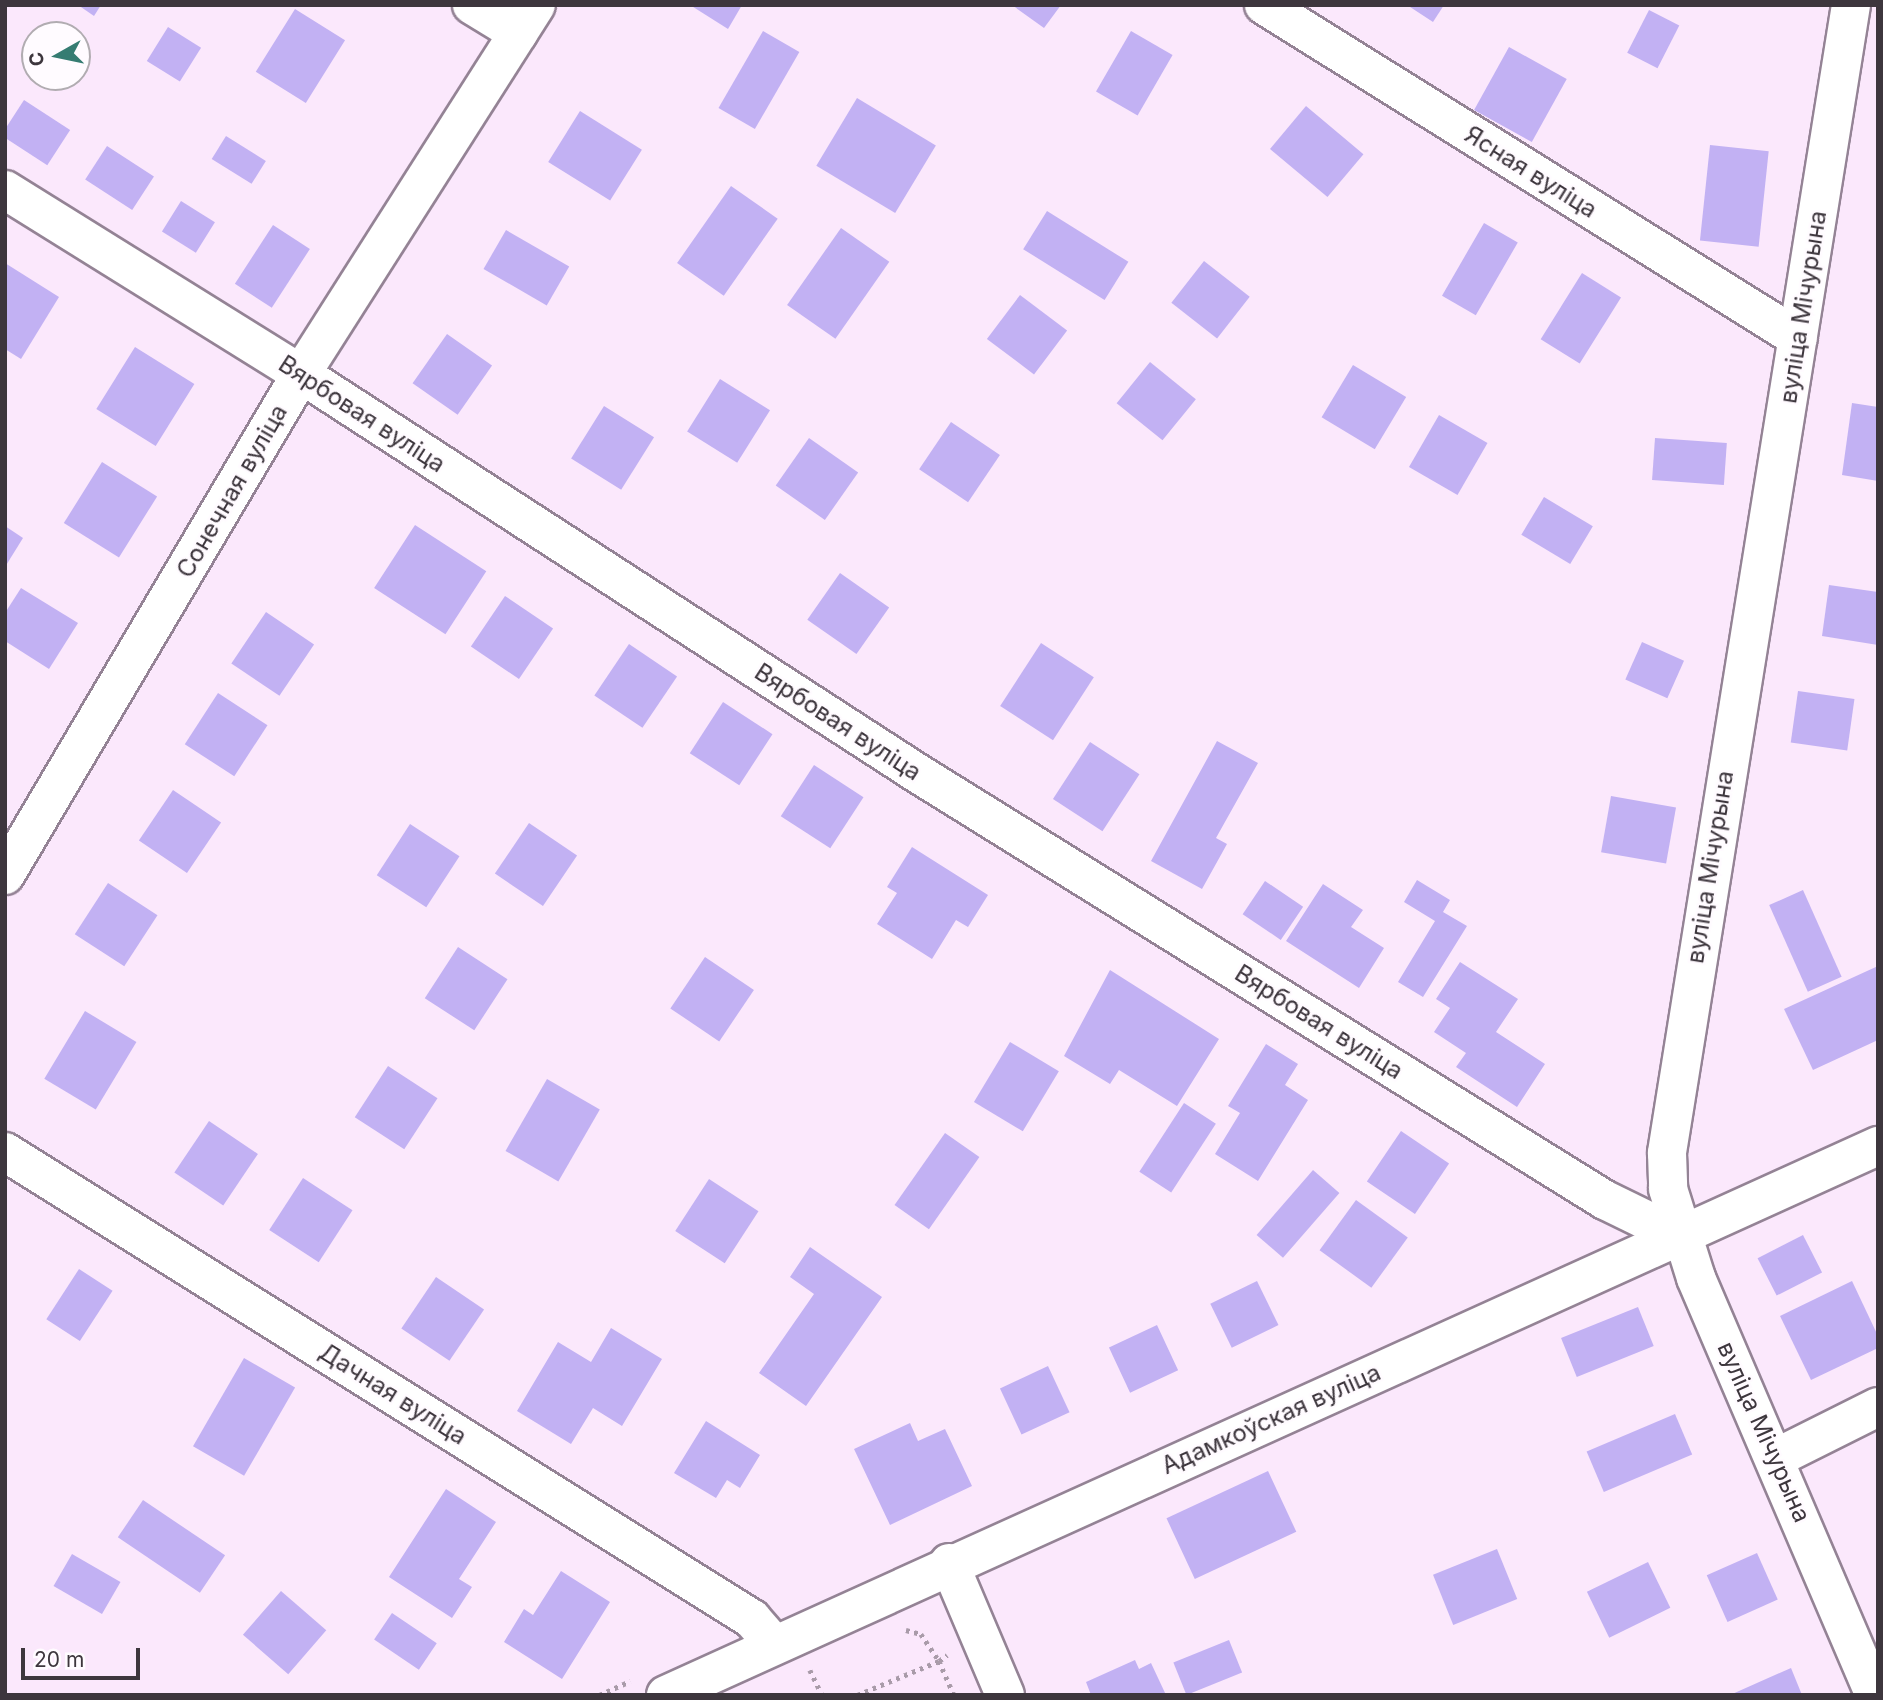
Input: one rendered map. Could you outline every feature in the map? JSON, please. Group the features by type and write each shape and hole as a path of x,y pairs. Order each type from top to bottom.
{"street":[{"path":"472,5 527,19"},
{"name":"Ясная вуліца","path":"1264,5 1798,338"},
{"name":"вуліца Мічурына","path":"1851,5 1670,1114 1668,1189 1681,1237 1875,1695"},
{"name":"Сонечная вуліца","path":"5,875 301,374 527,19"},
{"name":"Вярбовая вуліца","path":"5,190 301,374 917,773 1605,1200 1681,1237"},
{"name":"Адамкоўская вуліца","path":"666,1695 949,1563 1681,1237 1878,1146"},
{"name":"Дачная вуліца","path":"5,1152 752,1619 774,1644"},
{"path":"1776,1458 1878,1407"},
{"path":"949,1563 1005,1695"}],"path":[{"path":"861,1694 939,1661 954,1695"},
{"path":"808,1667 822,1695"}],"building":[{"path":"78,5 101,5 94,16"},
{"path":"690,5 742,5 728,29"},
{"path":"1012,5 1061,5 1044,28"},
{"path":"1407,5 1444,5 1433,22"},
{"path":"295,9 345,40 306,103 256,72"},
{"path":"1649,10 1679,25 1658,68 1627,53"},
{"path":"168,27 201,48 180,82 147,61"},
{"path":"763,31 799,52 755,129 718,108"},
{"path":"1131,31 1173,55 1138,116 1096,92"},
{"path":"1509,47 1567,79 1532,142 1474,110"},
{"path":"857,98 936,145 895,213 816,166"},
{"path":"24,100 70,130 47,165 5,138 5,129"},
{"path":"1306,106 1363,154 1327,197 1270,149"},
{"path":"580,111 642,150 610,201 548,162"},
{"path":"226,136 266,161 252,184 212,159"},
{"path":"1710,145 1769,151 1759,247 1700,240"},
{"path":"107,146 154,176 132,210 85,180"},
{"path":"731,186 778,219 724,296 677,263"},
{"path":"181,201 215,222 196,253 162,232"},
{"path":"1047,211 1128,262 1105,300 1023,249"},
{"path":"1484,223 1518,242 1476,315 1442,296"},
{"path":"273,225 310,249 272,308 235,284"},
{"path":"841,228 889,262 835,339 787,305"},
{"path":"506,230 569,266 547,305 484,269"},
{"path":"1204,261 1250,297 1217,338 1171,303"},
{"path":"5,263 59,297 21,359 5,349"},
{"path":"1582,273 1621,297 1580,364 1541,339"},
{"path":"1020,295 1067,331 1034,374 987,339"},
{"path":"447,334 492,366 458,415 413,383"},
{"path":"135,347 194,384 156,446 96,409"},
{"path":"1150,362 1196,399 1162,440 1117,403"},
{"path":"1353,365 1406,397 1375,449 1322,417"},
{"path":"720,379 770,410 737,463 687,432"},
{"path":"1852,403 1878,407 1878,481 1842,475"},
{"path":"604,406 654,437 621,490 571,459"},
{"path":"1439,415 1487,443 1457,495 1409,467"},
{"path":"951,422 1000,455 968,502 919,469"},
{"path":"809,438 858,472 825,520 776,486"},
{"path":"1655,438 1727,443 1724,485 1652,480"},
{"path":"102,462 157,496 119,558 64,523"},
{"path":"1544,497 1593,526 1570,564 1521,535"},
{"path":"415,525 486,571 445,634 374,588"},
{"path":"5,526 23,538 5,567"},
{"path":"840,573 889,607 856,654 807,620"},
{"path":"1829,585 1878,592 1878,645 1822,636"},
{"path":"21,588 78,623 49,669 5,641 5,613"},
{"path":"505,596 553,628 519,679 471,647"},
{"path":"266,612 314,644 279,696 231,663"},
{"path":"1642,642 1684,661 1667,698 1625,679"},
{"path":"1041,643 1094,677 1053,740 1000,706"},
{"path":"629,644 677,676 642,728 594,695"},
{"path":"1798,691 1854,699 1847,750 1791,742"},
{"path":"218,693 267,725 234,776 185,744"},
{"path":"723,702 772,734 739,785 690,753"},
{"path":"1217,741 1258,763 1216,838 1227,844 1202,889 1151,861"},
{"path":"1090,742 1139,774 1102,831 1053,799"},
{"path":"814,765 863,797 830,848 781,816"},
{"path":"173,790 221,822 187,873 139,841"},
{"path":"1611,796 1676,807 1666,864 1601,852"},
{"path":"529,823 577,855 543,906 495,874"},
{"path":"410,824 459,856 426,907 377,875"},
{"path":"912,847 988,895 968,927 956,920 932,959 877,924 897,893 887,887"},
{"path":"1417,880 1450,900 1443,912 1467,926 1423,997 1398,982 1435,921 1404,902"},
{"path":"1265,881 1303,907 1281,940 1243,914"},
{"path":"108,883 157,915 124,966 75,934"},
{"path":"1323,884 1363,910 1351,927 1384,948 1359,988 1286,941"},
{"path":"1803,890 1842,977 1808,992 1769,905"},
{"path":"458,947 507,979 474,1030 425,998"},
{"path":"705,957 754,990 719,1041 670,1008"},
{"path":"1460,962 1518,999 1496,1032 1545,1064 1517,1107 1456,1067 1466,1053 1434,1032 1450,1008 1436,999"},
{"path":"1878,966 1878,1040 1813,1070 1784,1009"},
{"path":"1110,970 1219,1039 1177,1106 1119,1070 1110,1084 1064,1056"},
{"path":"85,1011 136,1042 96,1110 44,1079"},
{"path":"1010,1042 1059,1071 1023,1131 974,1102"},
{"path":"1266,1044 1298,1064 1285,1085 1308,1100 1258,1181 1215,1154 1240,1113 1228,1106"},
{"path":"388,1066 437,1098 404,1149 355,1117"},
{"path":"547,1079 600,1110 558,1181 505,1151"},
{"path":"1184,1103 1216,1124 1171,1192 1139,1172"},
{"path":"209,1121 258,1154 223,1205 174,1172"},
{"path":"1401,1131 1449,1163 1415,1214 1367,1182"},
{"path":"945,1133 979,1157 929,1229 895,1205"},
{"path":"1313,1170 1339,1193 1283,1258 1257,1235"},
{"path":"303,1178 352,1210 319,1262 269,1230"},
{"path":"709,1179 758,1211 725,1263 675,1231"},
{"path":"1356,1200 1408,1238 1371,1288 1320,1250"},
{"path":"1803,1235 1822,1272 1777,1296 1758,1258"},
{"path":"810,1247 882,1297 806,1406 759,1373 814,1294 790,1277"},
{"path":"79,1269 113,1291 80,1341 46,1319"},
{"path":"436,1277 484,1309 449,1361 401,1328"},
{"path":"1257,1281 1278,1325 1232,1348 1210,1304"},
{"path":"1852,1281 1878,1336 1878,1348 1811,1380 1780,1316"},
{"path":"1638,1307 1654,1346 1577,1377 1561,1338"},
{"path":"1157,1325 1178,1370 1130,1393 1109,1347"},
{"path":"611,1328 662,1359 622,1426 593,1408 571,1444 517,1411 558,1342 591,1362"},
{"path":"244,1358 295,1388 244,1476 193,1446"},
{"path":"1048,1366 1070,1412 1022,1435 1000,1388"},
{"path":"1675,1414 1692,1455 1604,1492 1587,1452"},
{"path":"706,1421 760,1455 740,1488 727,1480 716,1498 674,1473"},
{"path":"910,1423 918,1441 945,1429 972,1486 890,1525 854,1449"},
{"path":"1268,1471 1296,1532 1195,1579 1166,1518"},
{"path":"446,1489 496,1522 459,1579 472,1587 452,1618 389,1577"},
{"path":"143,1500 225,1555 200,1593 118,1537"},
{"path":"1497,1549 1517,1599 1453,1625 1433,1575"},
{"path":"1757,1553 1778,1600 1727,1622 1707,1575"},
{"path":"72,1554 120,1582 102,1614 54,1586"},
{"path":"1648,1562 1670,1608 1609,1638 1587,1592"},
{"path":"561,1571 610,1602 562,1679 504,1642 524,1609 533,1615"},
{"path":"281,1591 326,1630 288,1674 243,1635"},
{"path":"392,1613 437,1643 419,1670 374,1640"},
{"path":"1229,1640 1242,1672 1186,1695 1173,1662"},
{"path":"1135,1660 1139,1669 1151,1663 1166,1695 1091,1695 1086,1682"},
{"path":"1791,1668 1802,1695 1730,1695"}]}
